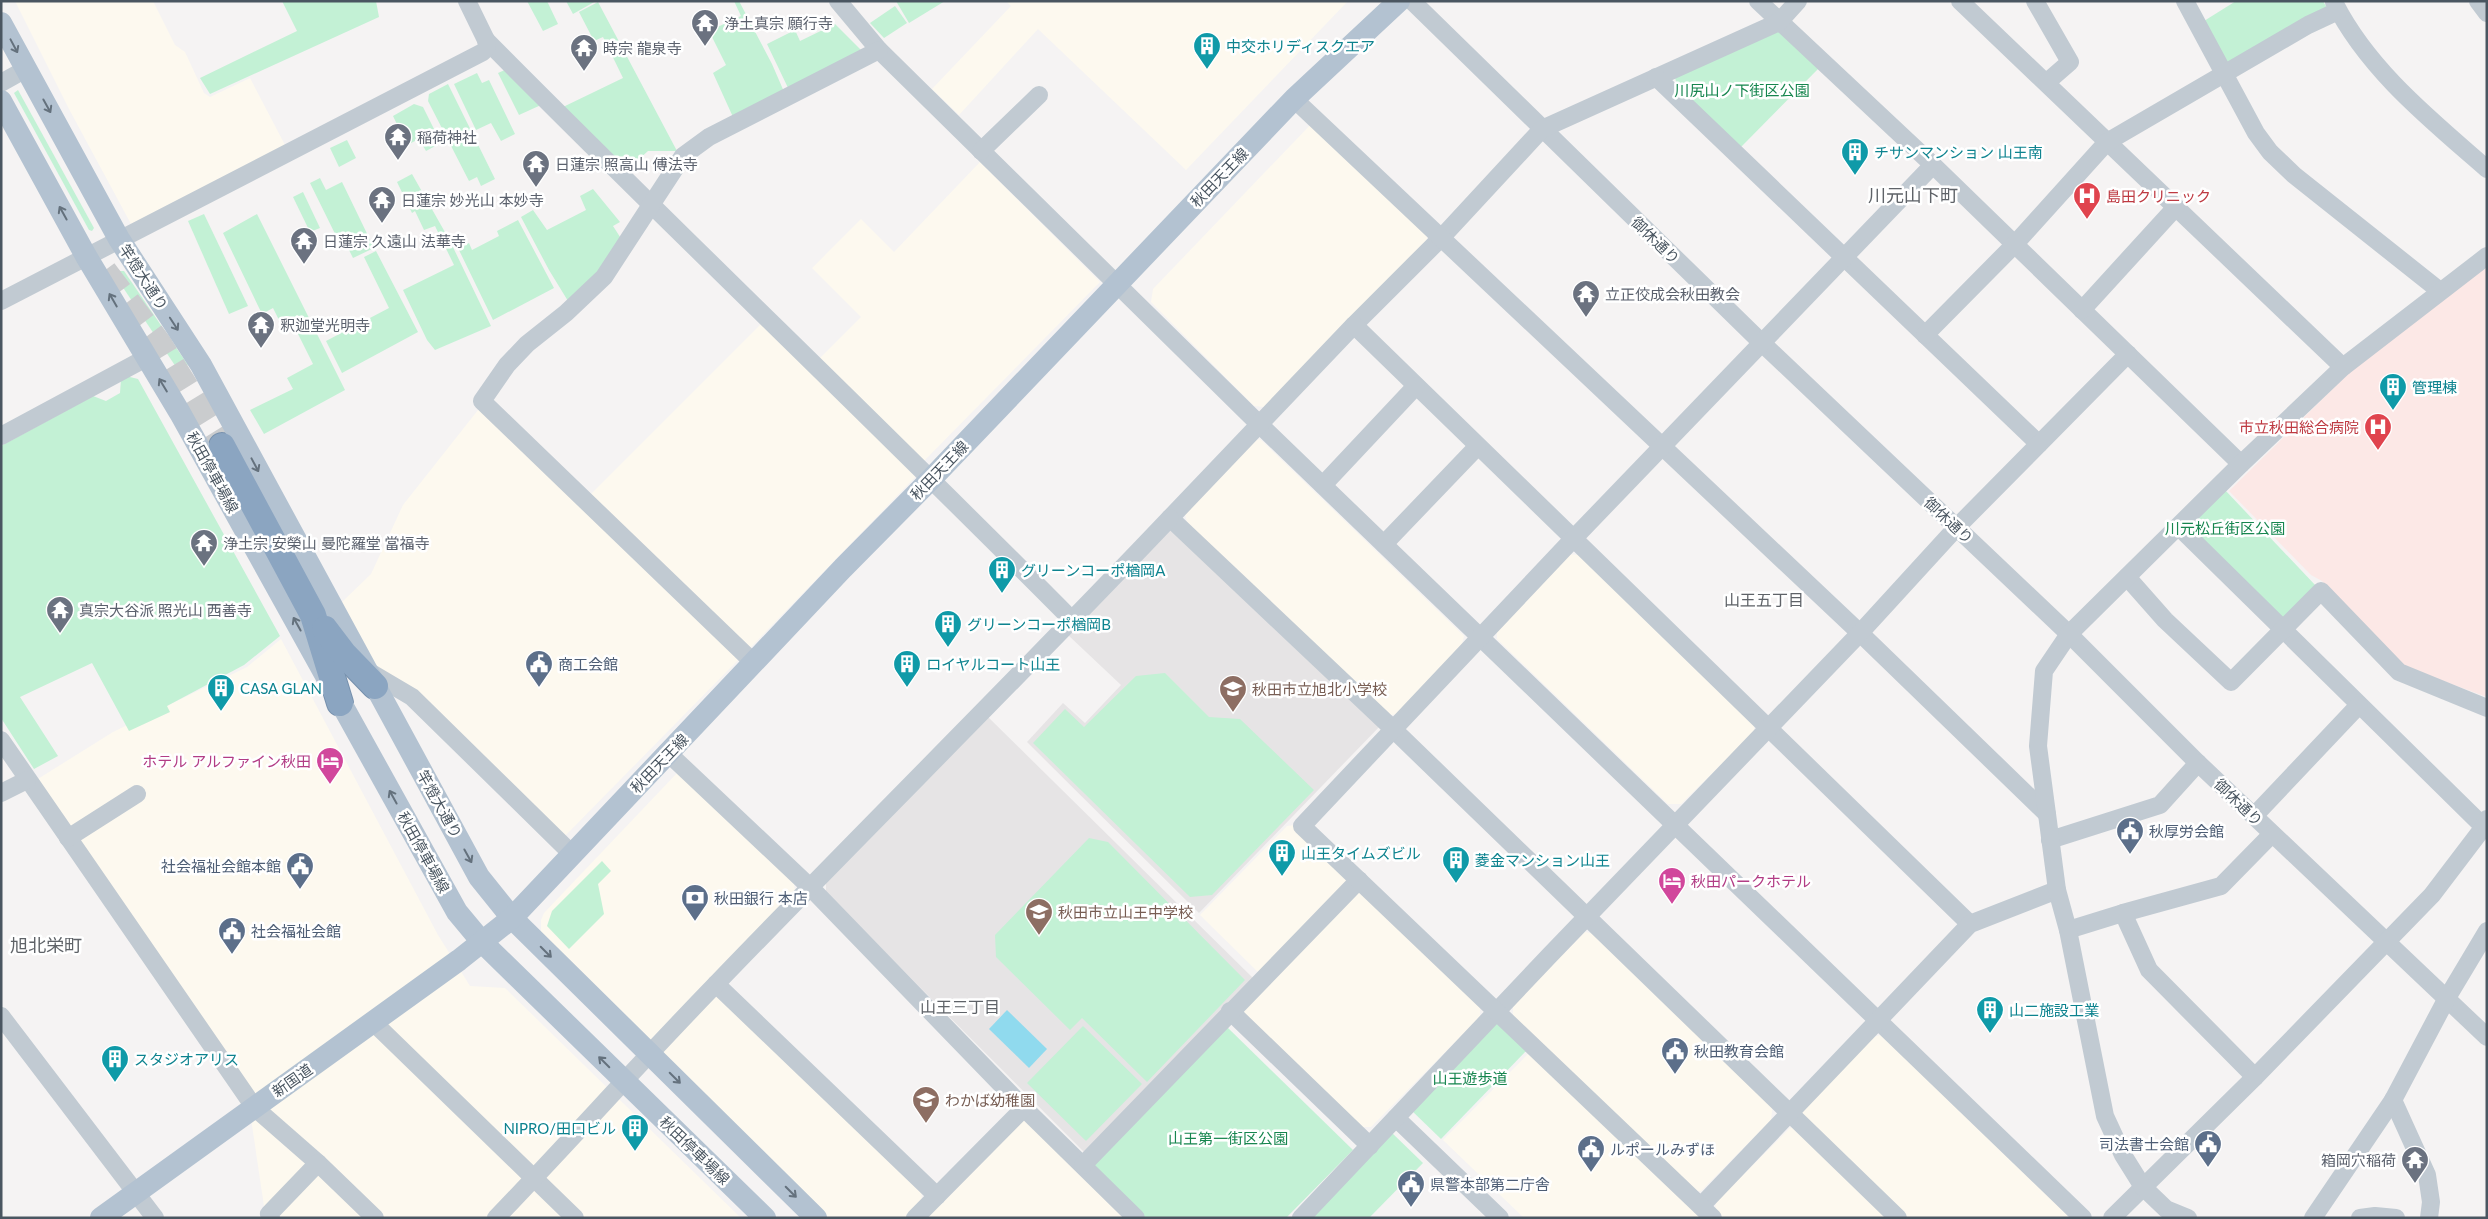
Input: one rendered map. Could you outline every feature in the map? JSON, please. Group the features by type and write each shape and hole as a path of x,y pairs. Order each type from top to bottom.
{"highway":[{"path":"222,446 313,615 344,654 370,678"},
{"path":"313,615 340,703"}],"main road":[{"name":"秋田天王線","path":"482,942 512,918 754,662 1294,99 1399,1"},
{"name":"竿燈大通り","path":"1,23 119,240 201,366 479,877 512,918"},
{"path":"1,101 86,256 146,358"},
{"name":"秋田停車場線","path":"146,358 180,413 457,912 482,942 765,1218"},
{"path":"512,918 816,1218"},
{"name":"新国道","path":"101,1218 482,942"}],"street":[{"path":"1,301 482,52 487,46 486,40 467,1"},
{"path":"838,1 879,50 1259,424 2083,1218"},
{"name":"御休通り","path":"1412,1 1762,343 2069,634 2198,763 2487,1037"},
{"path":"1758,1 1933,165 2240,464"},
{"path":"496,1218 716,984 982,711 1073,621 1354,325 1442,237 1542,129 1779,22 1798,1"},
{"path":"1960,1 2344,367"},
{"path":"2035,1 2070,62 2047,82"},
{"path":"2185,1 2256,133 2270,152 2294,175 2440,292"},
{"path":"2478,1 2487,14"},
{"path":"1925,336 2015,244 2107,142 2225,75 2336,6 2380,70 2421,111 2487,169"},
{"path":"486,40 652,207 707,257 932,478 1073,621"},
{"path":"754,662 482,401 507,365 527,344 604,277 652,207 683,156 709,137 774,106 879,50"},
{"path":"1,83 26,69"},
{"path":"1656,77 2039,444"},
{"path":"981,151 1039,95"},
{"path":"1294,99 1442,237 2047,814"},
{"path":"1933,165 1842,257 1663,448 1392,728 1302,826 1707,1212 1791,1113 1970,924 2057,890"},
{"path":"2082,310 2176,207"},
{"path":"2188,1218 2166,1209 2143,1187 2123,1155 2105,1116 2068,930 2057,890 2050,840 2038,746 2044,672 2069,634 2240,464 2344,367 2487,256"},
{"path":"1354,325 1970,924"},
{"path":"1301,1218 1587,917 1860,634 1957,527 2128,354"},
{"path":"1,436 146,358"},
{"path":"1322,485 1416,386"},
{"path":"1384,544 1477,446"},
{"path":"1170,518 1392,728 1898,1218"},
{"path":"2112,1218 2255,1076 2432,895 2486,825 2359,705 2178,527"},
{"path":"2127,577 2165,620 2231,682 2320,592 2399,672 2487,708"},
{"path":"370,678 412,697 572,854"},
{"path":"2254,816 2359,705"},
{"path":"1,740 254,1107 318,1163 375,1218"},
{"path":"668,753 810,887 1024,1108 1136,1218"},
{"path":"2050,840 2160,805 2198,763"},
{"path":"1,793 27,780"},
{"path":"68,838 137,794"},
{"path":"2068,930 2221,886 2272,834"},
{"path":"1083,1165 1358,880"},
{"path":"2123,913 2149,970 2255,1076"},
{"path":"2313,1218 2393,1100 2446,998 2487,931"},
{"path":"716,984 937,1196"},
{"path":"1230,1011 1370,1146"},
{"path":"1,1016 154,1218"},
{"path":"372,1021 575,1218"},
{"path":"2393,1100 2427,1175 2430,1202 2429,1218"},
{"path":"915,1218 1024,1108"},
{"path":"1396,1118 1500,1218"},
{"path":"271,1218 269,1214 318,1163"},
{"path":"2360,1218 2375,1216 2396,1218"}],"shaded area":[{"path":"15,1 153,1 175,45 185,52 204,93 210,97 250,78 285,145 131,224 69,109"},
{"path":"1006,1 1348,1 1186,170 1038,29 959,115 932,89 1011,6"},
{"path":"1315,120 1429,231 1426,242 1264,407 1254,406 1151,302 1153,289"},
{"path":"980,162 1100,282 924,461 819,359 861,317 812,268 861,219 894,252"},
{"name":"市立秋田総合病院","path":"2487,266 2487,697 2405,667 2322,581 2311,575 2229,491 2350,372"},
{"path":"765,320 920,472 748,650 588,497"},
{"path":"482,405 741,657 561,840 380,675 340,604 371,574 403,505"},
{"path":"1253,439 1261,440 1464,636 1460,652 1398,714 1384,716 1187,522 1184,511"},
{"name":"秋田市立旭北小学校","path":"1171,526 1382,724 1199,913 1027,742 1063,703 1085,723 1121,685 1068,635"},
{"path":"1565,554 1579,555 1754,722 1754,732 1681,804 1668,804 1497,639 1497,625"},
{"path":"281,639 438,935 470,986 505,988 741,1218 269,1218 265,1213 246,1085 33,782 113,732 247,667"},
{"name":"秋田市立山王中学校","path":"986,715 1254,979 1086,1154 826,893 826,878"},
{"path":"679,771 794,884 795,892 646,1044 541,932 541,920 544,913"},
{"path":"1295,825 1480,1006 1480,1017 1371,1127 1361,1127 1244,1015 1242,1004 1266,980 1200,915 1287,826"},
{"path":"1585,932 1598,935 1773,1103 1771,1120 1701,1191 1692,1191 1513,1020 1513,1005"},
{"path":"722,996 921,1190 922,1201 905,1218 828,1218 659,1055 714,997"},
{"path":"1881,1035 2067,1215 2067,1218 1905,1218 1805,1120 1802,1111 1873,1037"},
{"path":"1531,1051 1704,1218 1524,1218 1443,1140"},
{"path":"1026,1118 1127,1218 926,1218"},
{"path":"1795,1126 1889,1218 1719,1218 1715,1214 1716,1202 1789,1129"}],"green space":[{"path":"282,1 376,1 379,17 210,94 200,78 297,31"},
{"path":"527,1 547,1 558,24 543,31"},
{"path":"566,1 596,1 573,14"},
{"path":"734,1 739,1 772,64 785,94 733,117 713,73 726,65 709,31 741,16"},
{"path":"896,1 945,1 909,23"},
{"path":"2236,1 2323,1 2327,8 2227,64 2204,21"},
{"path":"598,2 677,151 648,151 627,170 563,107 623,78 603,37 594,41 579,12"},
{"path":"895,6 907,23 884,38 870,23"},
{"path":"835,24 863,52 790,92 767,44 795,30 800,41"},
{"name":"川尻山ノ下街区公園","path":"1783,31 1819,68 1741,147 1677,87 1675,77 1771,32"},
{"path":"507,69 541,105 519,115 498,73"},
{"path":"477,73 482,83 489,80 515,134 501,141 491,123 476,130 454,84"},
{"path":"448,84 495,179 481,186 477,177 469,181 428,101 429,94"},
{"path":"18,90 94,228 92,231 89,230 14,93"},
{"path":"414,104 423,107 441,143 426,151 419,139 407,145 393,116"},
{"path":"347,140 356,158 339,167 330,148"},
{"path":"412,174 450,241 491,326 435,350 427,340 403,290 454,265 435,226 424,230 415,211 412,213 397,182"},
{"path":"320,178 326,190 342,182 374,248 353,258 348,248 343,250 310,183"},
{"path":"593,189 620,222 613,226 622,240 598,273 568,301 521,217 533,210 547,230 586,210 580,196"},
{"path":"303,192 320,228 310,232 293,197"},
{"path":"204,214 248,306 229,314 188,221"},
{"path":"257,214 345,390 264,434 250,410 293,389 287,378 313,364 289,316 279,320 273,308 262,314 223,233"},
{"path":"518,220 554,288 493,320 458,248 469,243 472,250 499,236 497,231"},
{"path":"376,251 418,332 342,373 326,341 389,308 364,257"},
{"path":"124,271 188,365 178,370 118,280 116,273"},
{"path":"126,376 138,379 280,636 244,665 167,706 170,712 129,731 92,663 20,697 58,756 34,769 1,718 1,446 93,396 106,401 120,393 121,379"},
{"name":"川元松丘街区公園","path":"2225,490 2317,587 2283,621 2187,528"},
{"path":"1165,673 1209,717 1240,719 1314,790 1212,895 1190,897 1033,743 1065,709 1084,727 1136,676"},
{"path":"1089,838 1108,842 1245,980 1147,1082 1082,1018 1070,1030 996,957 995,935"},
{"path":"602,861 611,871 598,884 604,914 569,949 547,926 552,911"},
{"name":"山王遊歩道","path":"1497,1020 1528,1049 1441,1139 1410,1109"},
{"path":"1083,1026 1142,1084 1086,1141 1027,1083"},
{"name":"山王第一街区公園","path":"1227,1027 1353,1150 1286,1218 1143,1218 1091,1167"},
{"path":"1391,1132 1423,1163 1369,1218 1307,1218"}],"water":[{"path":"1007,1010 1047,1049 1029,1068 989,1029"}],"tunnel":[{"path":"104,271 159,344 222,446"}],"place":[{"name":"浄土真宗 願行寺","path":"705,47"},
{"name":"中交ホリディスクエア","path":"1207,70"},
{"name":"時宗 龍泉寺","path":"584,72"},
{"name":"稲荷神社","path":"398,161"},
{"name":"チサンマンション 山王南","path":"1855,176"},
{"name":"日蓮宗 照高山 傅法寺","path":"536,188"},
{"name":"島田クリニック","path":"2087,220"},
{"name":"日蓮宗 妙光山 本妙寺","path":"382,224"},
{"name":"日蓮宗 久遠山 法華寺","path":"304,265"},
{"name":"立正佼成会秋田教会","path":"1586,318"},
{"name":"釈迦堂光明寺","path":"261,349"},
{"name":"管理棟","path":"2393,411"},
{"name":"市立秋田総合病院","path":"2378,451"},
{"name":"浄土宗 安榮山 曼陀羅堂 當福寺","path":"204,567"},
{"name":"グリーンコーポ楢岡A","path":"1002,594"},
{"name":"真宗大谷派 照光山 西善寺","path":"60,634"},
{"name":"グリーンコーポ楢岡B","path":"948,648"},
{"name":"商工会館","path":"539,688"},
{"name":"ロイヤルコート山王","path":"907,688"},
{"name":"CASA GLAN","path":"221,712"},
{"name":"秋田市立旭北小学校","path":"1233,713"},
{"name":"ホテル アルファイン秋田","path":"330,785"},
{"name":"秋厚労会館","path":"2130,855"},
{"name":"山王タイムズビル","path":"1282,877"},
{"name":"菱金マンション山王","path":"1456,884"},
{"name":"社会福祉会館本館","path":"300,890"},
{"name":"秋田パークホテル","path":"1672,905"},
{"name":"秋田銀行 本店","path":"695,922"},
{"name":"秋田市立山王中学校","path":"1039,936"},
{"name":"社会福祉会館","path":"232,955"},
{"name":"山二施設工業","path":"1990,1034"},
{"name":"秋田教育会館","path":"1675,1075"},
{"name":"スタジオアリス","path":"115,1083"},
{"name":"わかば幼稚園","path":"926,1124"},
{"name":"NIPRO/田口ビル","path":"635,1152"},
{"name":"司法書士会館","path":"2208,1168"},
{"name":"ルポールみずほ","path":"1591,1173"},
{"name":"箱岡穴稲荷","path":"2415,1184"},
{"name":"県警本部第二庁舎","path":"1411,1208"}],"district":[{"name":"川元山下町","path":"1913,195"},
{"name":"山王五丁目","path":"1764,599"},
{"name":"旭北栄町","path":"46,945"},
{"name":"山王三丁目","path":"960,1006"}]}
